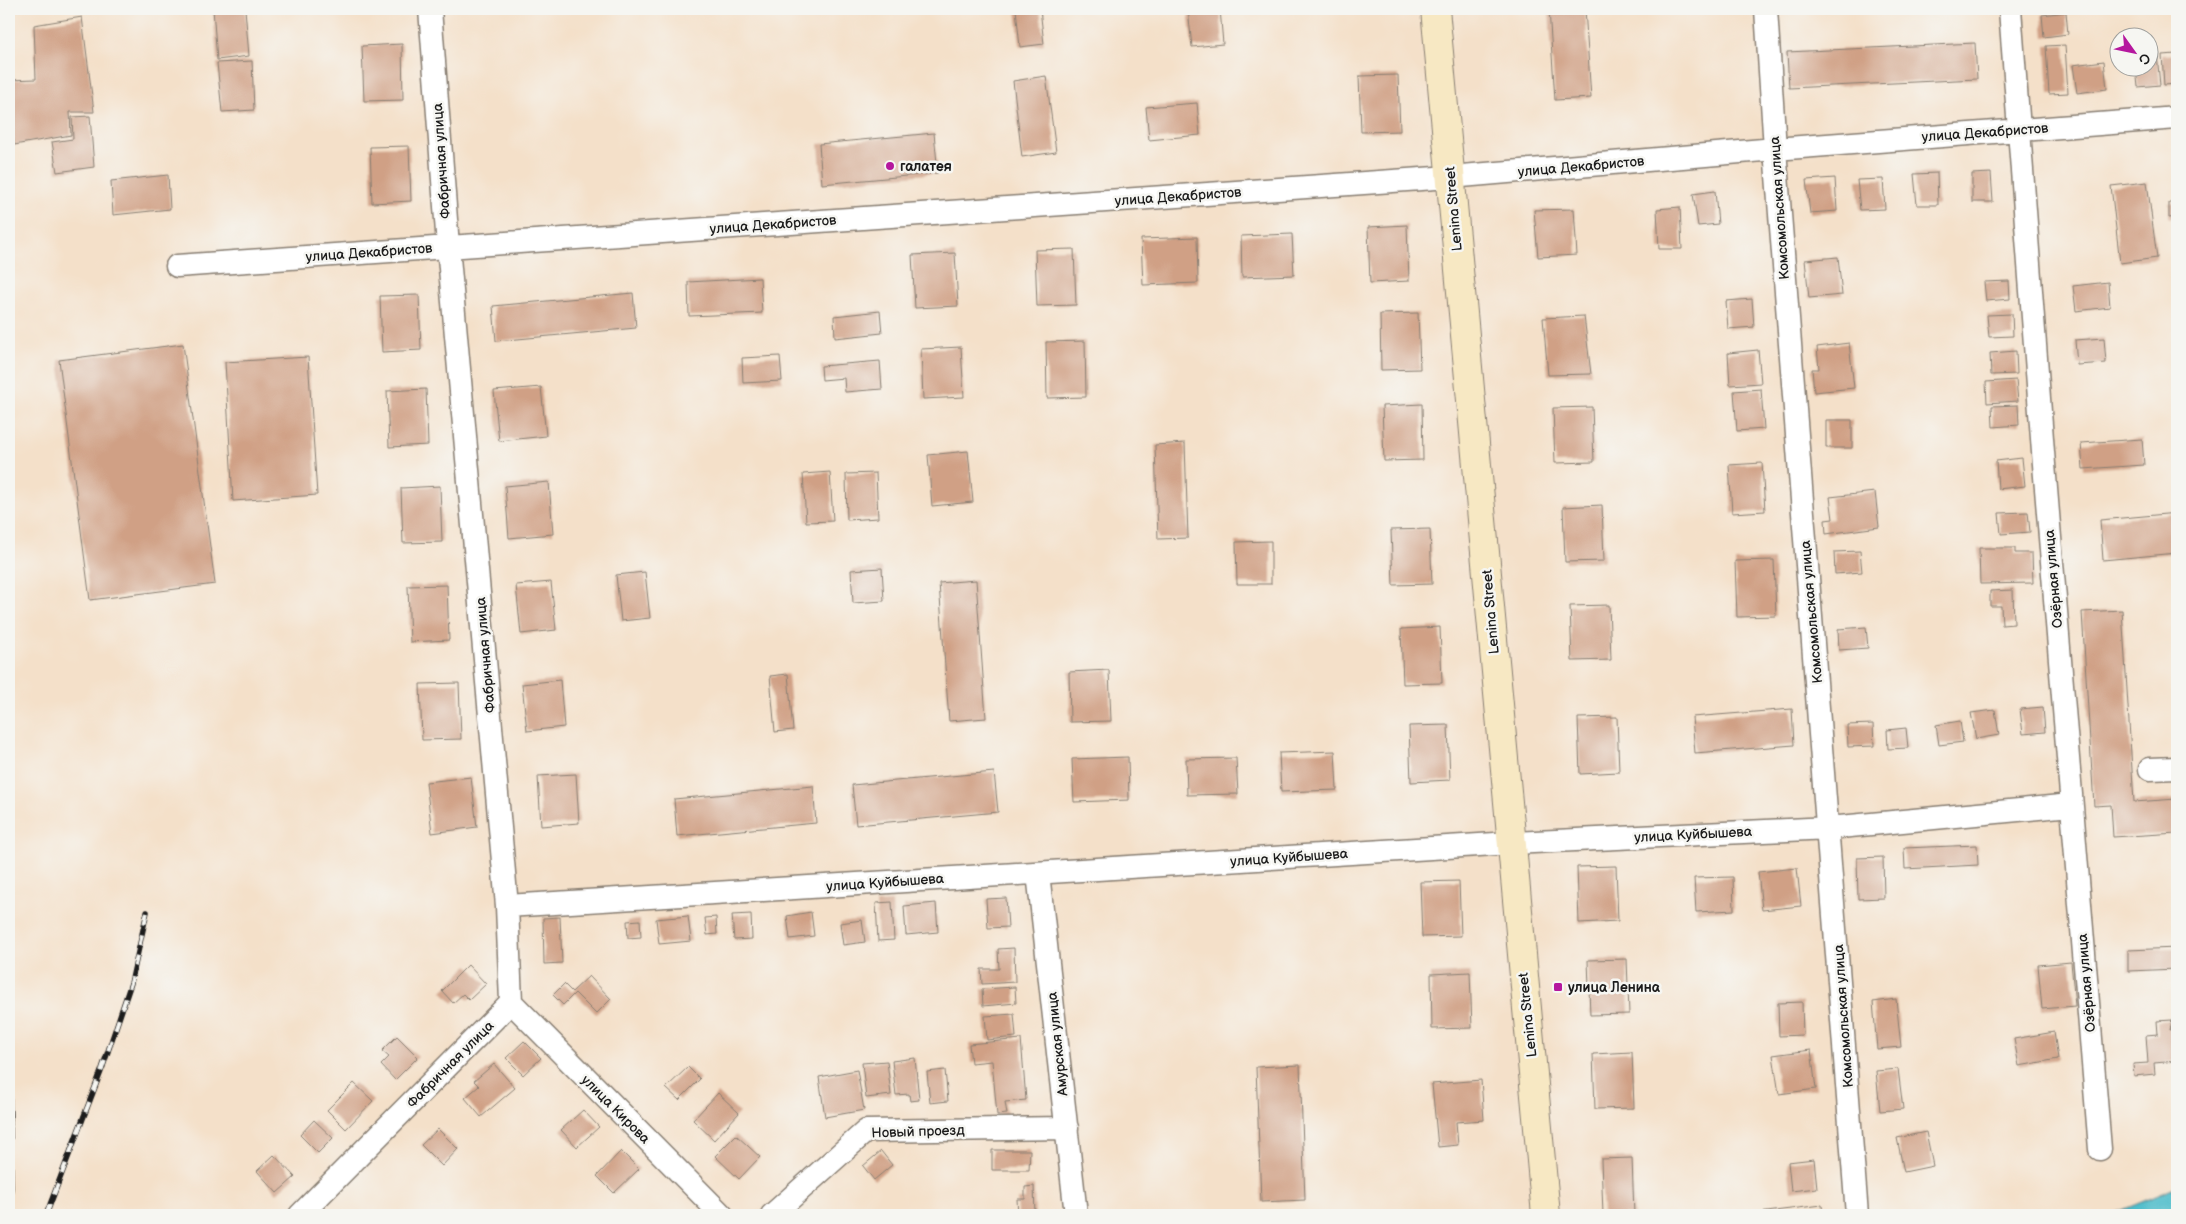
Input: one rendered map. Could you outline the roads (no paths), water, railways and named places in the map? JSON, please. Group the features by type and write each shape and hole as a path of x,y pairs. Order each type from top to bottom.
{"main road":[{"name":"Lenina Street","path":"1436,9 1546,1215"}],"street":[{"name":"Фабричная улица","path":"300,1215 511,1002 507,906 448,246 430,9"},
{"name":"Комсомольская улица","path":"1766,9 1775,149 1829,828 1857,1215"},
{"name":"Озёрная улица","path":"2010,9 2071,805 2100,1149"},
{"name":"улица Декабристов","path":"177,266 1450,177 2020,129 2177,118"},
{"path":"2150,770 2177,768"},
{"name":"улица Куйбышева","path":"507,906 1511,843 1829,828 2071,805"},
{"name":"Амурская улица","path":"1038,873 1076,1215"},
{"name":"улица Кирова","path":"511,1002 722,1215"},
{"name":"Новый проезд","path":"772,1215 866,1131 1067,1128"}],"water":[{"path":"2177,1187 2177,1215 2110,1215 2173,1189"}],"railway":[{"path":"46,1215 102,1069 131,983 147,912"},
{"path":"9,1077 11,1188 9,1200"}],"place":[{"name":"галатея","path":"890,166"},
{"name":"улица Ленина","path":"1558,987"}]}
